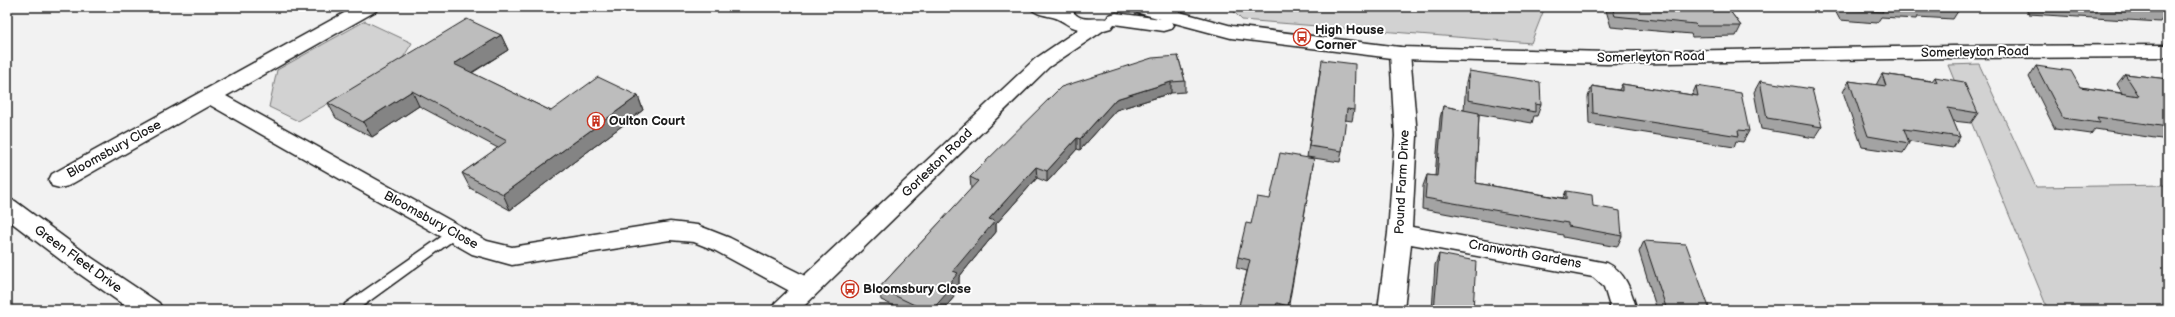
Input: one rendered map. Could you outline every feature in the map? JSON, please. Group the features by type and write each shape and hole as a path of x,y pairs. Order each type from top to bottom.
{"main road":[{"name":"Bloomsbury Close","path":"60,180 369,7"},
{"path":"1039,7 1064,12 1077,23 1113,17 1231,32"},
{"name":"Somerleyton Road","path":"1140,7 1231,32 1400,53 1607,58 1953,52 2168,51"},
{"path":"1042,63 1064,12"},
{"name":"Gorleston Road","path":"784,310 1042,63 1113,17"},
{"name":"Pound Farm Drive","path":"1392,310 1400,233 1406,136 1400,53"},
{"name":"Bloomsbury Close","path":"210,96 480,248 512,256 670,231 697,234 722,244 806,288"},
{"name":"Green Fleet Drive","path":"7,207 83,264 150,310"},
{"name":"Cranworth Gardens","path":"1400,233 1598,269 1608,273 1613,279 1624,310"}],"lane":[{"path":"350,308 454,234"}],"shaded area":[{"path":"1229,7 1545,7 1531,43 1242,20"},
{"path":"365,21 412,43 401,61 298,121 269,107 277,70"},
{"path":"1979,64 2036,187 2168,185 2168,310 2048,310 1948,65"}],"building":[{"path":"1612,7 1727,7 1741,26 1697,26 1695,24 1615,16"},
{"path":"1845,7 1880,7 1883,12 1846,9"},
{"path":"2107,7 2165,7 2168,11"},
{"path":"467,19 501,35 454,64 551,111 598,77 638,96 503,194 462,173 507,141 412,91 363,122 328,103"},
{"path":"1178,56 1185,81 1171,82 1116,99 1080,139 1077,138 1047,171 1036,167 989,219 995,221 953,271 958,273 949,284 953,286 932,310 925,310 879,288 978,181 970,177 1061,87 1152,58"},
{"path":"1322,60 1355,64 1354,110 1347,109 1342,151 1309,146"},
{"path":"2036,66 2071,71 2080,87 2139,96 2125,74 2168,79 2168,127 2097,117 2100,123 2063,118"},
{"path":"1469,71 1540,82 1541,105 1535,104 1535,112 1468,100"},
{"path":"1882,74 1937,82 1935,77 1964,82 1978,113 1948,108 1960,137 1904,129 1909,143 1868,136 1849,81 1886,86"},
{"path":"1760,81 1812,89 1822,127 1767,118"},
{"path":"1622,84 1698,96 1696,86 1741,93 1749,131 1738,130 1739,136 1593,113 1592,86 1622,91"},
{"path":"1443,106 1479,113 1476,183 1566,199 1566,191 1592,195 1593,206 1620,211 1622,236 1568,226 1568,223 1425,198 1427,175 1437,176"},
{"path":"1280,153 1314,159 1288,306 1277,303 1274,310 1238,310 1250,260 1238,257 1246,223 1251,224 1257,197 1270,199"},
{"path":"1644,241 1686,244 1710,310 1667,310"},
{"path":"1439,254 1476,261 1473,310 1434,310"},
{"path":"1199,304 1215,310 1187,310 1190,305 1197,307"}],"place":[{"name":"High House Corner","path":"1302,37"},
{"name":"Oulton Court","path":"596,121"},
{"name":"Bloomsbury Close","path":"850,289"}]}
